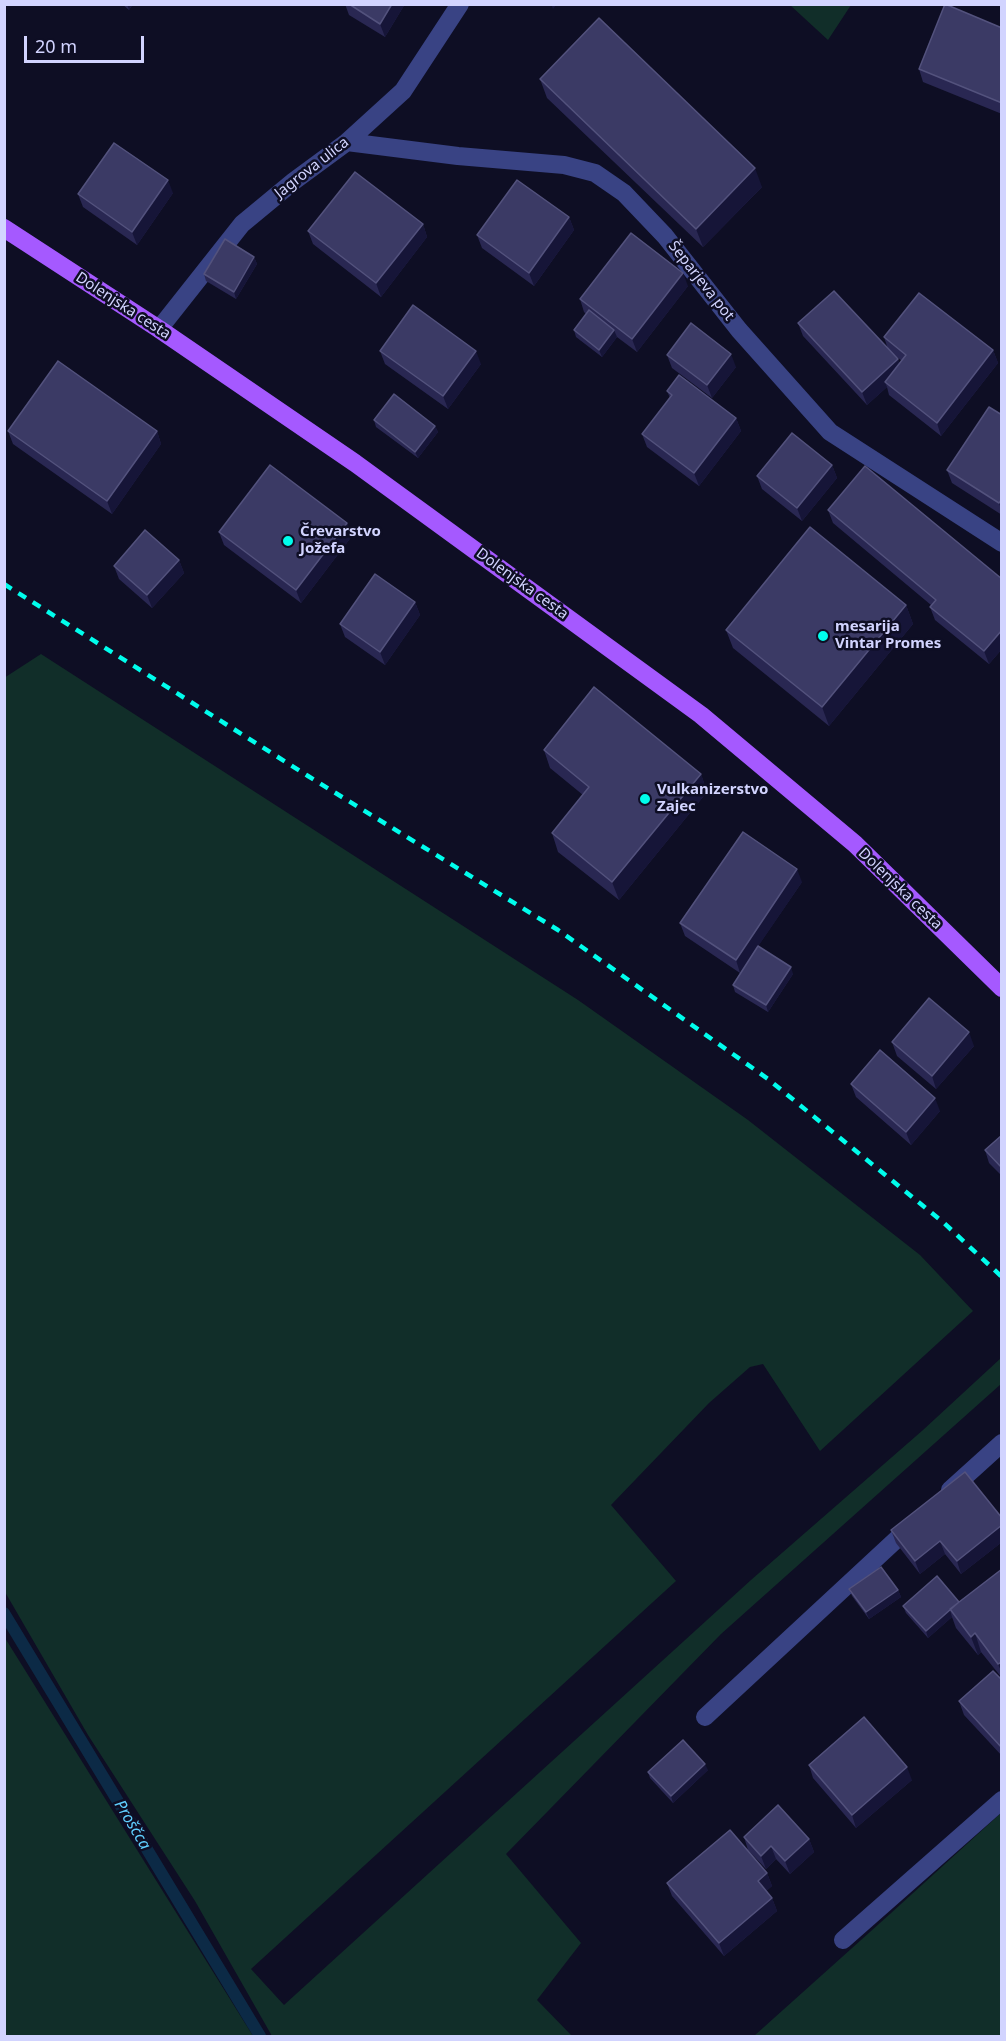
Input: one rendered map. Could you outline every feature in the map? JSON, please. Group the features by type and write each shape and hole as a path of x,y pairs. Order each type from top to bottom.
{"main road":[{"name":"Dolenjska cesta","path":"4,228 159,329 355,463 701,715 855,844 1002,988"}],"street":[{"name":"Jagrova ulica","path":"159,329 242,224 346,142 403,91 459,4"},
{"name":"Šeparjeva pot","path":"346,142 459,156 564,165 596,173 624,193 665,236 740,330 830,432 1002,543"},
{"path":"940,1499 1002,1443"},
{"path":"705,1716 923,1515"},
{"path":"843,1940 1002,1800"}],"green space":[{"path":"790,5 851,5 828,40"},
{"path":"41,654 578,1000 748,1120 920,1255 973,1311 820,1451 763,1364 750,1367 709,1403 611,1505 676,1581 251,1969 284,2005 751,1580 923,1430 1001,1358 1001,1384 721,1634 506,1854 581,1943 537,2000 572,2036 272,2036 195,1901 88,1735 5,1592 4,678"},
{"path":"5,1638 253,2036 5,2036"},
{"path":"1001,1813 1001,2036 754,2036 890,1914"}],"building":[{"path":"349,4 392,4 380,24"},
{"path":"945,4 1002,28 1002,103 919,69"},
{"path":"599,18 755,168 696,229 540,79"},
{"path":"114,143 168,180 132,232 78,194"},
{"path":"355,172 423,224 376,283 308,231"},
{"path":"517,180 569,217 529,273 477,235"},
{"path":"631,233 683,273 632,339 580,299"},
{"path":"225,239 254,257 234,292 204,274"},
{"path":"834,291 898,359 862,392 798,323"},
{"path":"919,293 993,350 937,423 885,382 906,355 884,337"},
{"path":"413,305 476,351 443,396 380,351"},
{"path":"589,310 614,330 599,350 574,330"},
{"path":"691,323 731,354 707,385 667,355"},
{"path":"58,361 157,431 107,501 8,431"},
{"path":"679,375 736,418 694,473 642,434 672,395 667,391"},
{"path":"394,394 435,426 415,452 374,420"},
{"path":"989,407 1002,415 1002,499 999,503 947,470"},
{"path":"792,433 832,465 797,508 757,476"},
{"name":"Črevarstvo Jožefa","path":"270,465 347,523 296,590 219,532"},
{"path":"865,466 1002,579 1002,630 984,651 930,607 936,600 828,510"},
{"name":"mesarija Vintar Promes","path":"810,527 906,605 822,707 726,630"},
{"path":"145,530 179,560 147,595 114,566"},
{"path":"375,574 415,602 380,652 340,624"},
{"name":"Vulkanizerstvo Zajec","path":"594,687 701,774 612,882 552,833 589,787 544,750"},
{"path":"743,832 797,869 736,960 680,923"},
{"path":"758,946 791,967 766,1005 733,985"},
{"path":"929,998 969,1032 932,1076 892,1042"},
{"path":"880,1050 935,1098 906,1132 851,1084"},
{"path":"1002,1135 1002,1168 985,1150"},
{"path":"965,1472 1002,1518 1002,1525 957,1561 940,1541 915,1561 891,1530"},
{"path":"881,1567 898,1590 866,1612 849,1589"},
{"path":"1002,1569 1002,1662 998,1664 975,1633 971,1637 950,1609"},
{"path":"937,1576 959,1602 926,1631 903,1606"},
{"path":"993,1671 1002,1680 1002,1748 959,1701"},
{"path":"864,1717 907,1767 852,1815 809,1765"},
{"path":"683,1740 705,1764 671,1796 648,1772"},
{"path":"778,1805 809,1839 785,1861 771,1846 761,1856 744,1837"},
{"path":"730,1830 767,1873 758,1881 772,1898 719,1943 667,1883"}],"waterway":[{"name":"Proščca","path":"4,1613 260,2036"}],"railway":[{"path":"4,584 308,776 558,930 768,1079 944,1223 1002,1277"}],"place":[{"name":"Črevarstvo Jožefa","path":"288,541"},
{"name":"mesarija Vintar Promes","path":"823,636"},
{"name":"Vulkanizerstvo Zajec","path":"645,799"}]}
